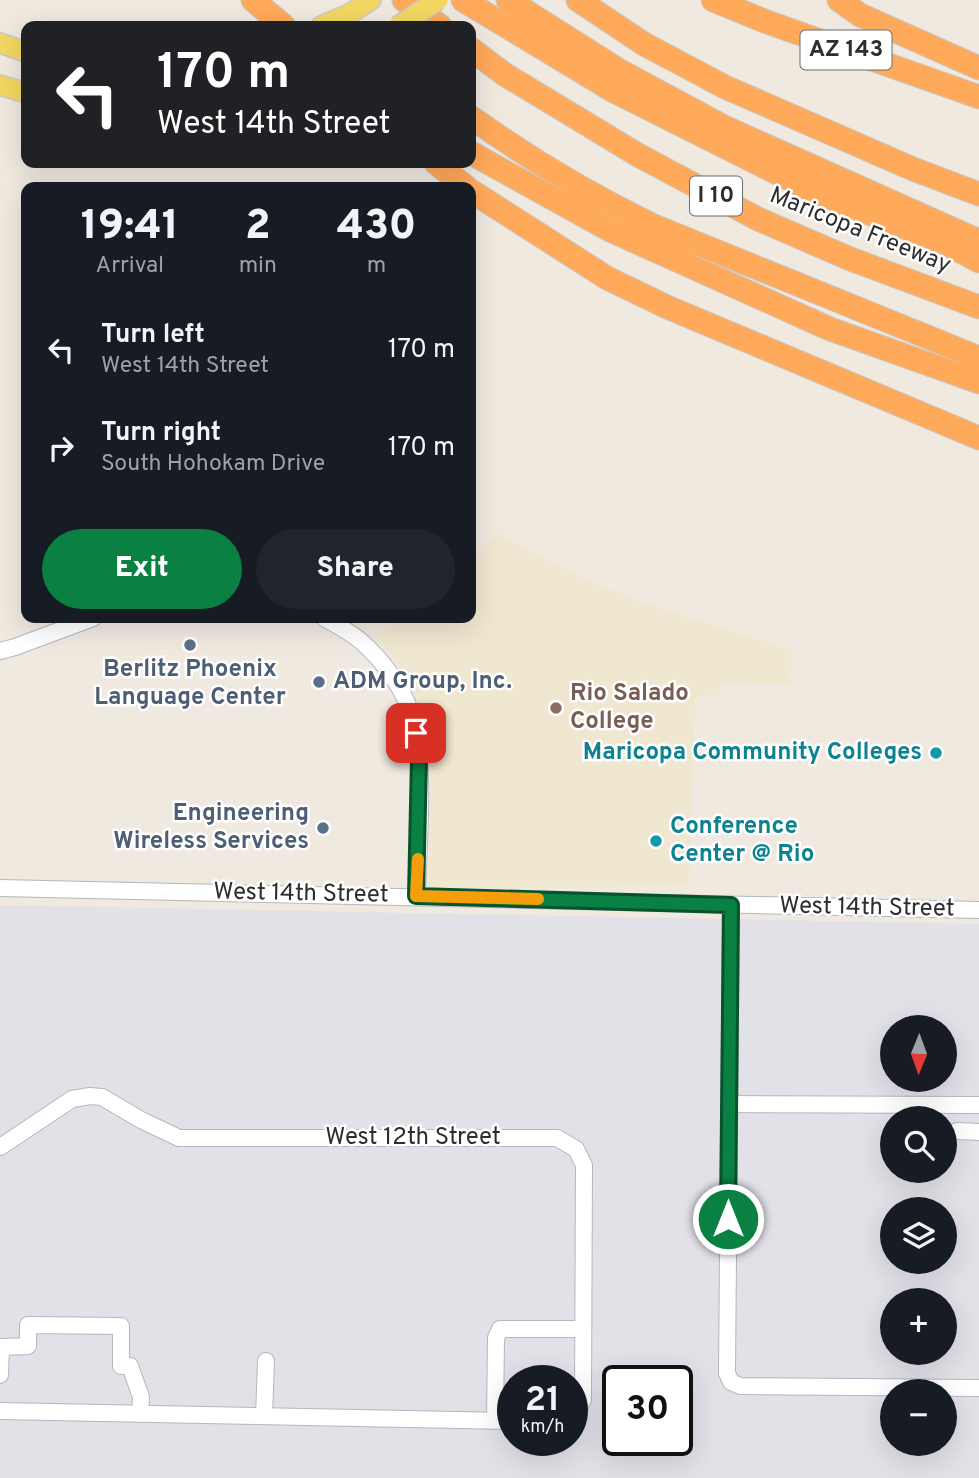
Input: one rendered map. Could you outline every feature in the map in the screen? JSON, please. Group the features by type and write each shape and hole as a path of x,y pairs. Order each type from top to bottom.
{"highway":[{"path":"253,0 278,21"},
{"path":"404,0 432,21"},
{"path":"463,0 612,90 813,191 963,239"},
{"path":"508,0 620,71 724,127 885,200 963,239 979,261"},
{"path":"578,0 644,44 725,87 913,169 979,194"},
{"name":"AZ 143","path":"713,0 767,22 979,97"},
{"path":"839,0 860,15 979,68"},
{"name":"Maricopa Freeway","path":"476,53 504,74 638,155 758,219 848,258 979,307"},
{"path":"476,121 507,143 584,189 654,226 979,358"},
{"path":"476,156 622,236 830,329 979,382"},
{"path":"442,168 460,182"},
{"path":"476,194 607,278 970,434 966,441 979,454"}],"main road":[{"path":"333,21 370,0"},
{"path":"406,21 438,0"},
{"path":"0,43 21,50"},
{"path":"0,85 21,91"}],"street":[{"path":"0,651 15,648 80,623"},
{"path":"332,623 364,643 397,685 409,708 419,759 416,896"},
{"name":"West 14th Street","path":"0,888 979,910"},
{"path":"731,905 727,1373 730,1382 740,1386 979,1388"},
{"name":"West 12th Street","path":"0,1147 72,1098 90,1096 102,1097 178,1138 557,1138 576,1149 584,1165 583,1365"},
{"path":"729,1104 979,1105"},
{"path":"957,1131 979,1132"},
{"path":"0,1375 1,1347 28,1346 28,1325 121,1326 121,1366 130,1366 141,1398 139,1414"},
{"path":"0,1411 495,1420 496,1338 500,1329 583,1329"},
{"path":"264,1416 265,1362"}],"shaded area":[{"name":"Rio Salado College","path":"500,533 588,580 636,600 793,651 789,684 726,682 710,695 695,697 689,886 428,887 431,796 428,744 417,701 403,672 384,647 374,639 393,623 476,623 476,554"},
{"path":"0,905 979,924 979,1478 0,1478"}],"slow traffic":[{"path":"418,859 416,896 538,899"}],"place":[{"name":"Berlitz Phoenix Language Center","path":"190,645"},
{"name":"ADM Group, Inc.","path":"319,682"},
{"name":"Rio Salado College","path":"556,708"},
{"name":"Maricopa Community Colleges","path":"936,753"},
{"name":"Engineering Wireless Services","path":"323,828"},
{"name":"Conference Center @ Rio","path":"656,841"}],"route":[{"path":"416,733 419,759 416,896 731,905 728,1219"}]}
